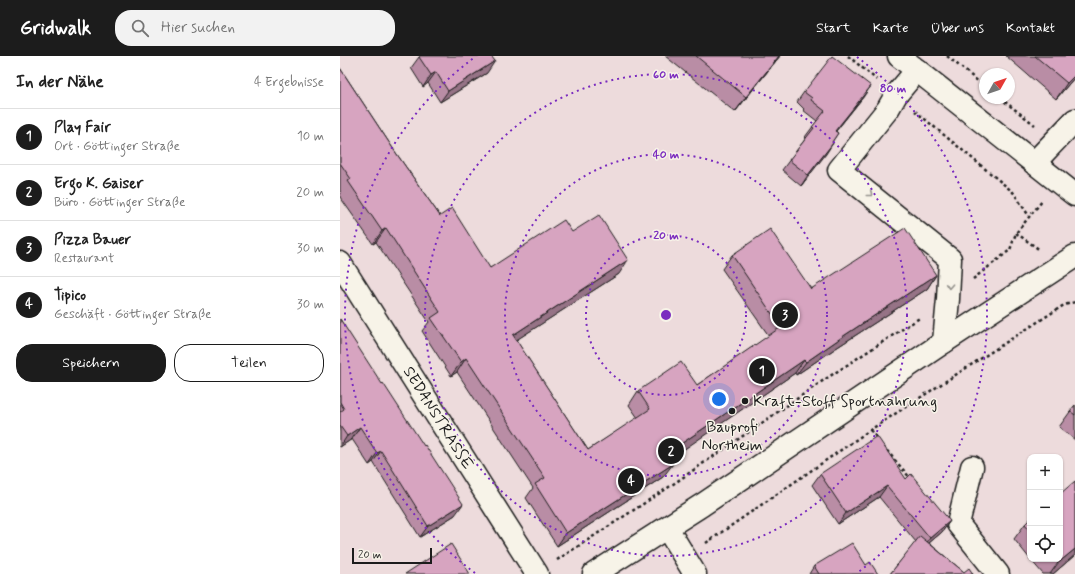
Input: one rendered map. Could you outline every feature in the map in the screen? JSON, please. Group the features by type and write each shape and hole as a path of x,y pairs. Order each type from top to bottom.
{"main road":[{"path":"899,56 1075,195"},
{"path":"917,70 896,95 888,109 840,170 950,259 944,342"},
{"path":"1034,163 1058,136 1075,120"},
{"path":"594,574 666,528 1075,256"},
{"name":"SEDANSTRASSE","path":"340,263 537,574"},
{"path":"972,468 958,524 998,574"},
{"path":"666,528 695,574"}],"path":[{"path":"848,56 1013,192 1029,216"},
{"path":"946,56 979,82"},
{"path":"537,574 666,489 827,378 948,299 1010,250 1016,233"},
{"path":"732,525 870,430 1064,305 1075,302"},
{"path":"870,430 914,483"}],"building":[{"path":"491,56 495,61 448,91 436,72 431,75 419,57"},
{"path":"696,56 779,56 746,97"},
{"path":"832,56 871,86 835,131 838,133 832,142 833,143 808,175 789,160 814,128 812,127 825,111 811,100 812,98 804,92"},
{"path":"1035,56 1075,56 1075,75 1067,83"},
{"path":"340,68 440,216 452,208 490,268 564,220 572,232 599,215 628,260 513,335 588,450 650,409 638,391 681,362 697,385 781,327 732,255 770,229 811,289 905,228 936,275 806,362 804,360 666,454 673,464 566,533 535,484 545,478 466,358 461,362 431,318 440,312 386,228 382,231 348,181 351,179 340,163"},
{"path":"340,319 463,504 428,526 381,451 377,453 360,427 347,436 340,426 340,412 344,409 340,402"},
{"path":"1075,405 1075,415 1070,411"},
{"path":"877,436 906,479 911,474 950,521 930,538 887,486 846,513 820,474"},
{"path":"1075,481 1075,549 1063,559 1063,526 1063,491"},
{"path":"920,536 964,572 969,568 973,574 890,574"},
{"path":"852,543 866,565 870,562 878,574 819,574 814,566"},
{"path":"451,544 470,574 405,574"}],"place":[{"name":"Pizza Bauer","path":"785,315"},
{"name":"Play Fair","path":"762,371"},
{"name":"Kraft-Stoff Sportnahrung","path":"745,401"},
{"name":"Bauprofi Northeim","path":"732,411"},
{"name":"Ergo K. Gaiser","path":"671,451"},
{"name":"Tipico","path":"631,481"}]}
